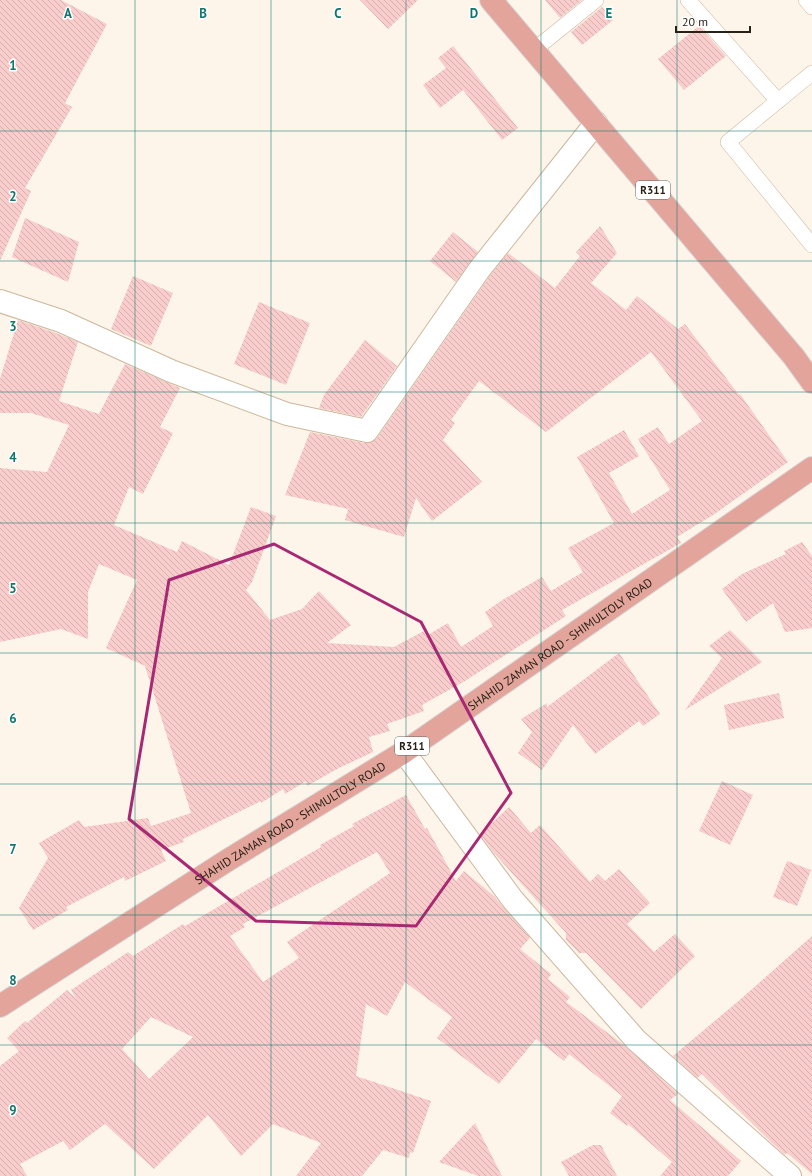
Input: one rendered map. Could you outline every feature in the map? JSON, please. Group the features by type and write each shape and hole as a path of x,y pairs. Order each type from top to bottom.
{"main road":[{"name":"R311","path":"492,0 794,357 812,382"},
{"name":"SHAHID ZAMAN ROAD - SHIMULTOLY ROAD","path":"0,1006 228,860 404,752 812,468"}],"street":[{"path":"0,301 61,321 171,371 287,414 367,431 479,270 596,123"},
{"path":"404,752 513,900 636,1040 790,1176"}],"lane":[{"path":"534,50 596,0"},
{"path":"688,0 778,101"},
{"path":"806,0 812,7"},
{"path":"812,73 728,142 812,245"}],"highlighted area":[{"path":"274,544 421,622 511,793 416,926 256,921 129,819 169,580"}],"building":[{"path":"0,0 61,0 107,24 65,103 72,107 25,188 31,191 0,261"},
{"path":"360,0 418,0 388,29"},
{"path":"545,0 582,0 560,18"},
{"path":"602,7 613,20 582,45 571,32"},
{"path":"699,26 726,56 684,90 658,59"},
{"path":"453,46 518,128 502,140 463,90 440,108 423,85 446,68 438,58"},
{"path":"25,218 79,242 68,282 12,257"},
{"path":"600,226 617,253 591,283 626,310 637,296 678,329 685,324 739,395 740,394 788,462 713,515 677,537 681,543 562,610 566,616 465,681 422,705 424,711 387,724 390,731 369,737 373,752 337,769 307,786 306,781 285,794 283,789 261,803 261,801 183,839 184,842 161,850 166,861 125,881 124,877 66,907 68,910 33,930 19,908 48,858 39,843 79,820 84,827 148,818 151,826 191,813 145,666 106,648 137,580 99,564 88,592 88,639 61,629 0,642 0,468 47,472 69,425 31,413 0,413 0,379 18,320 78,342 59,401 99,414 125,364 180,388 160,427 173,433 143,494 129,487 114,525 177,552 182,541 229,565 251,507 276,516 252,582 246,590 270,620 302,609 319,591 351,625 327,643 394,647 424,631 426,636 448,623 461,647 493,626 485,612 504,599 542,577 551,591 583,572 568,548 614,523 577,457 624,430 639,456 609,473 632,514 670,490 638,439 658,427 669,444 702,421 651,352 546,432 479,381 451,420 455,423 443,440 482,482 432,521 416,498 404,537 345,520 348,509 285,495 310,432 364,443 372,442 377,438 489,277 508,253 555,288 580,256 576,252"},
{"path":"453,232 478,252 456,282 430,261"},
{"path":"133,276 173,293 151,346 111,329"},
{"path":"259,302 310,323 286,385 234,364"},
{"path":"365,340 397,366 361,417 319,408 324,395"},
{"path":"802,542 812,556 812,628 785,632 773,603 746,622 722,589 742,574 786,554 784,551"},
{"path":"730,630 762,662 685,710 722,658 709,646"},
{"path":"619,653 660,714 643,726 639,721 595,754 573,725 542,770 518,753 532,732 521,719 547,703 547,707"},
{"path":"779,693 784,718 729,730 724,705"},
{"path":"722,781 753,795 730,845 699,831"},
{"path":"406,795 425,829 427,828 456,881 464,871 494,896 530,938 520,949 551,974 548,979 570,997 566,1002 624,1045 678,1094 670,1100 741,1161 728,1176 660,1176 672,1162 628,1124 627,1126 610,1113 622,1096 569,1054 564,1061 536,1039 499,1084 437,1038 452,1017 405,982 387,1016 366,1004 356,1076 431,1101 413,1153 410,1152 409,1158 383,1150 362,1176 296,1176 321,1143 273,1124 241,1156 208,1115 154,1169 105,1124 70,1150 63,1141 20,1164 27,1176 0,1176 0,1066 19,1051 7,1038 25,1021 27,1023 67,990 76,998 71,990 128,952 133,956 183,924 185,926 321,847 320,845 354,826 352,824","holes":["377,852 390,873 287,942 299,958 263,982 230,936 245,927 243,924","151,1017 193,1037 149,1079 122,1049"]},
{"path":"509,807 531,833 540,825 590,882 598,874 605,881 619,869 650,903 627,924 654,952 675,934 695,956 641,1009 586,953 579,953 566,940 566,933 493,852 480,834"},
{"path":"787,861 811,870 797,906 773,897"},
{"path":"812,936 812,1174 787,1153 785,1155 702,1074 697,1078 673,1056"},
{"path":"475,1123 502,1176 478,1176 439,1162"},
{"path":"593,1145 601,1145 617,1176 569,1176 561,1162"}]}
